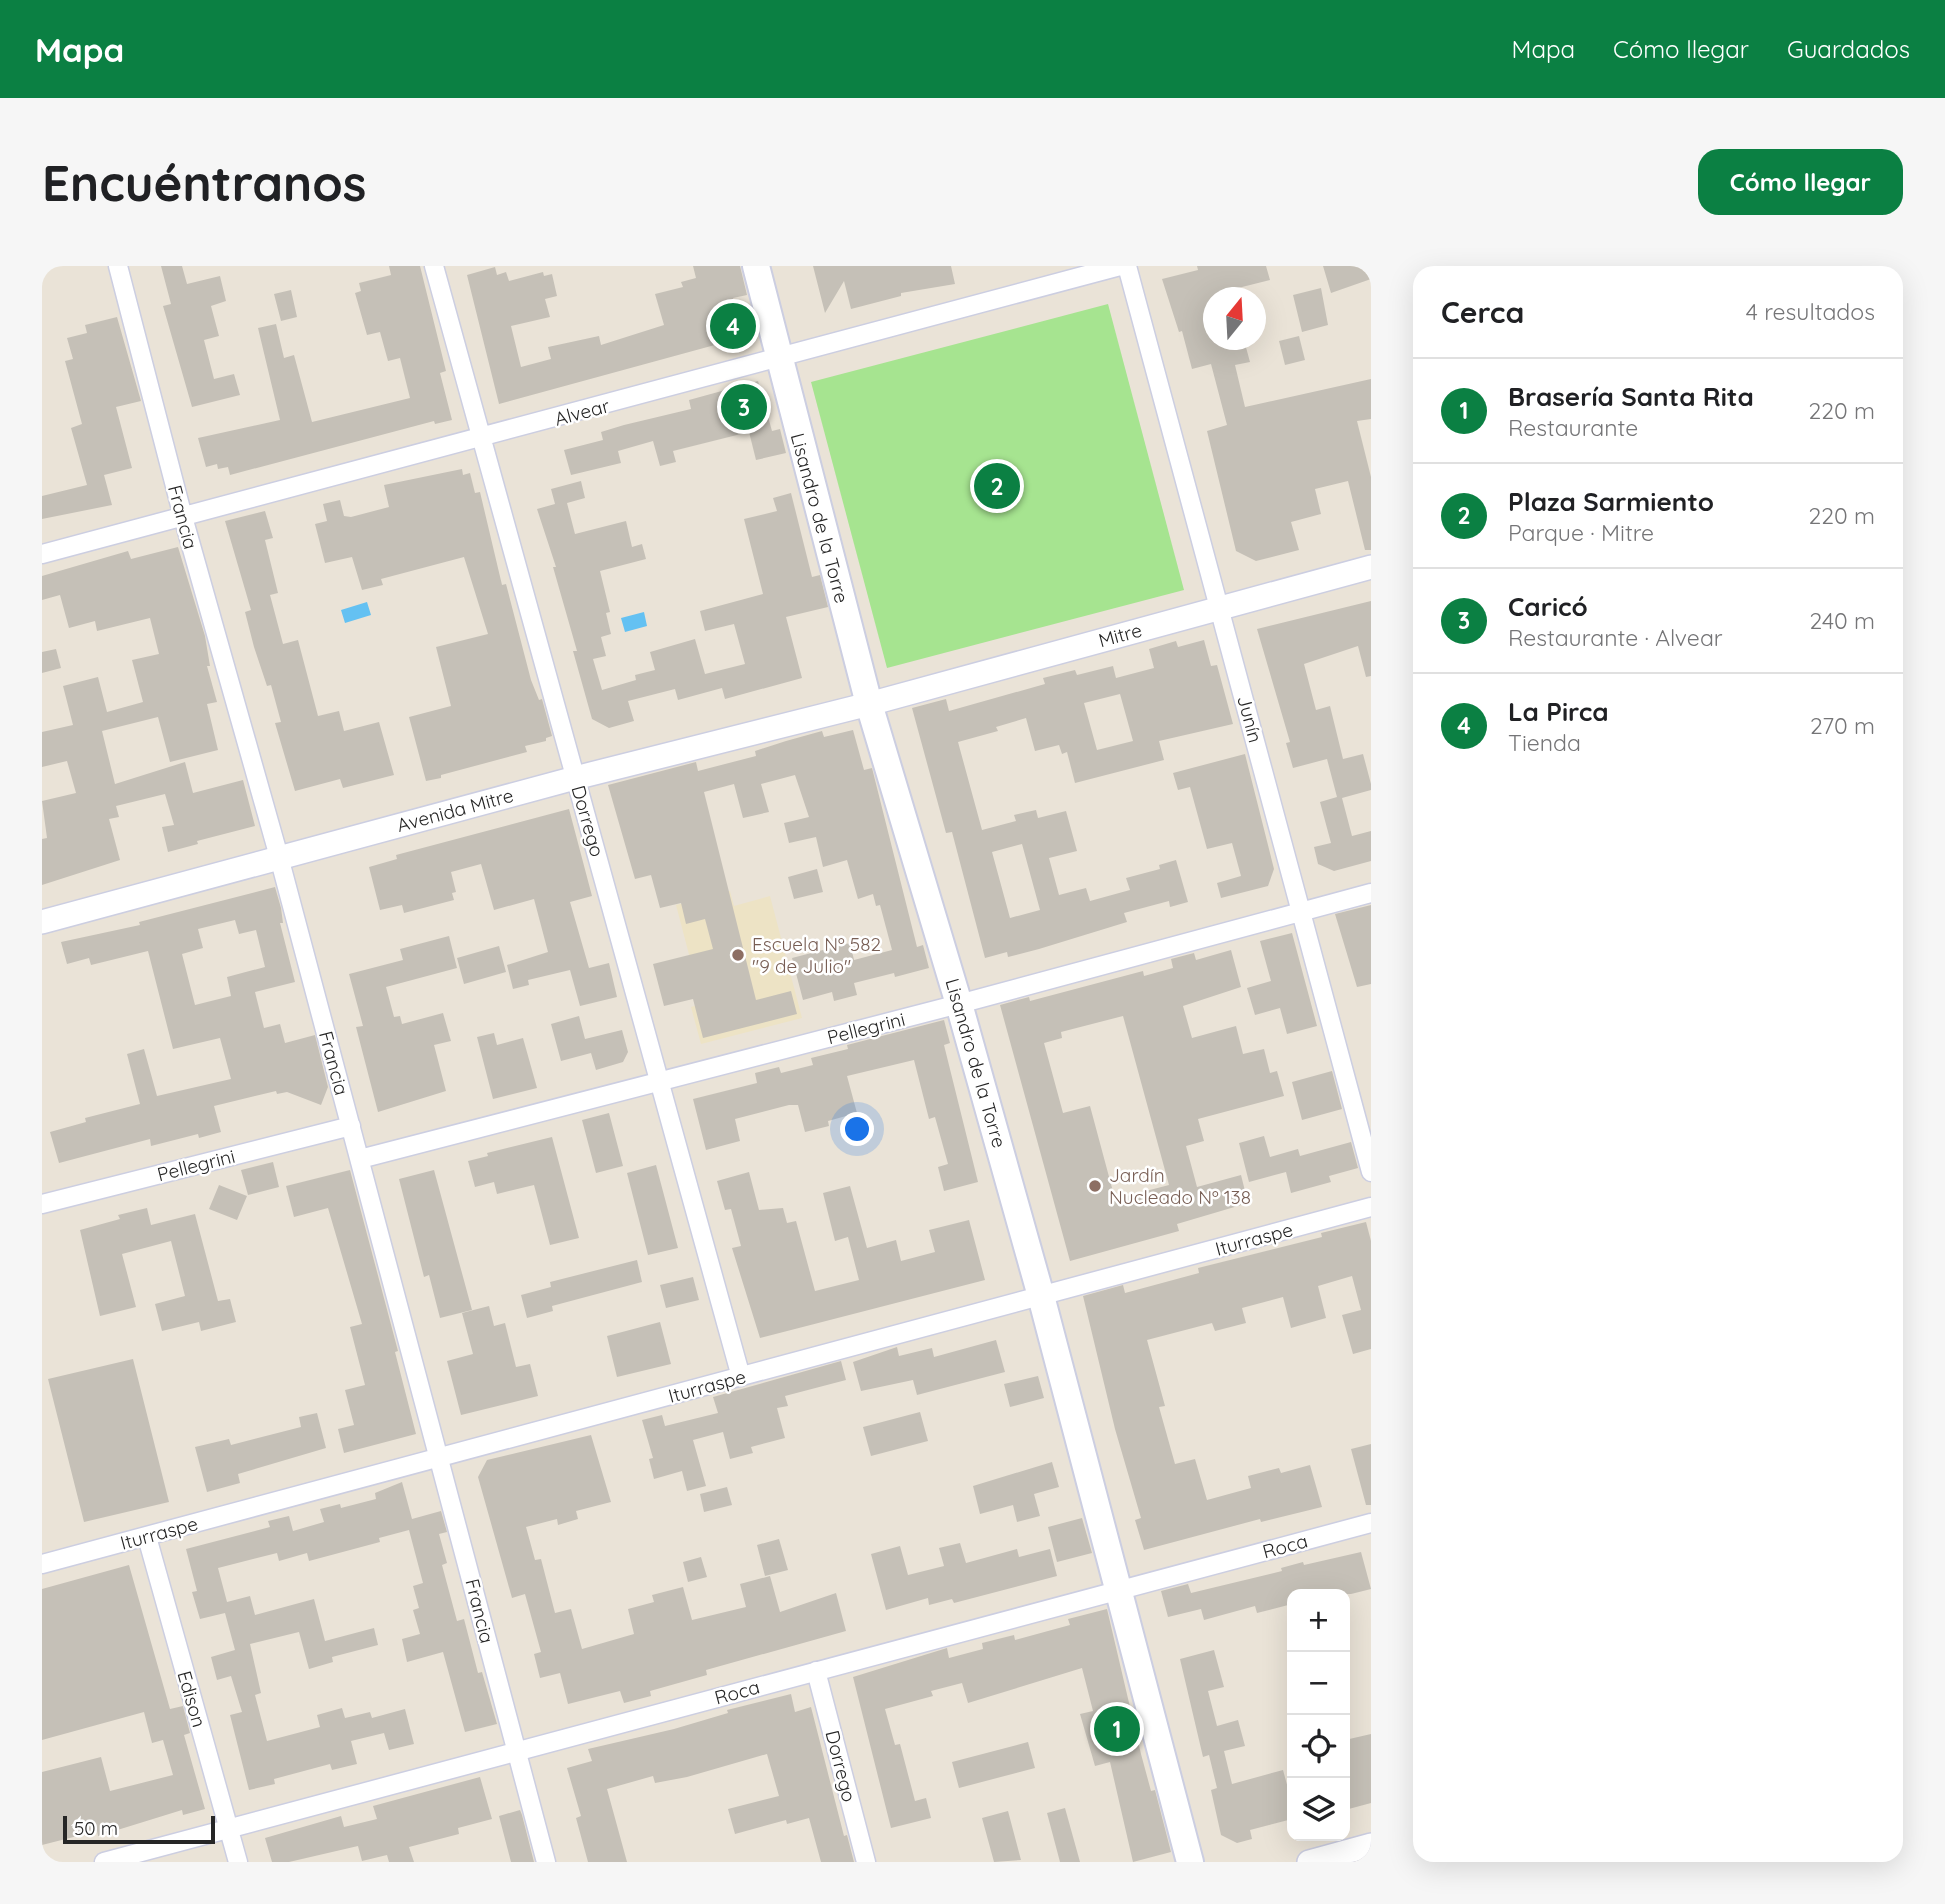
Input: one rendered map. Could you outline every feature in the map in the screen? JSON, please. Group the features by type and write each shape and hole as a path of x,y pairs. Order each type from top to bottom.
{"main road":[{"name":"Lisandro de la Torre","path":"756,266 869,704 960,1004 1041,1296 1190,1862"}],"street":[{"name":"Francia","path":"118,266 183,517 351,1125 546,1862"},
{"name":"Dorrego","path":"434,266 741,1377"},
{"name":"Alvear","path":"42,554 481,439 1120,266"},
{"name":"Junín","path":"1127,266 1371,1172"},
{"name":"Mitre","path":"869,704 1371,567"},
{"name":"Avenida Mitre","path":"42,922 575,778 869,704"},
{"name":"Pellegrini","path":"360,1159 960,1004 1371,893"},
{"name":"Pellegrini","path":"42,1204 351,1125"},
{"name":"Iturraspe","path":"42,1564 1371,1208"},
{"name":"Roca","path":"104,1862 1371,1523"},
{"name":"Edison","path":"147,1537 238,1862"},
{"name":"Dorrego","path":"816,1671 866,1862"},
{"path":"1309,1862 1371,1845"}],"shaded area":[{"name":"Escuela Nº 582 \"9 de Julio\"","path":"730,891 734,906 770,896 802,1018 701,1044 691,1007 702,1004 676,905"}],"green space":[{"path":"1108,304 1184,590 887,668 811,382"}],"water":[{"path":"367,602 371,615 345,623 341,610"},
{"path":"644,612 647,626 625,632 621,618"}],"building":[{"path":"161,266 182,266 187,284 220,276 226,301 211,306 219,336 204,340 214,379 234,374 240,395 192,407 163,306 171,304"},
{"path":"389,266 420,266 446,371 440,373 452,420 435,424 434,421 230,475 228,467 218,469 217,464 206,467 198,438 280,420 258,328 276,324 284,358 294,355 312,422 410,398 400,358 388,361 380,332 367,335 355,293 361,291 359,283 391,275"},
{"path":"693,266 740,266 747,295 733,298 744,337 499,404 467,275 495,267 497,275 506,272 509,281 543,272 544,276 552,274 557,296 545,299 550,317 511,326 521,367 551,359 548,347 599,336 601,345 664,325 655,294 683,287 681,282 696,278"},
{"path":"813,266 951,266 955,284 901,293 901,296 851,309 844,281 825,313"},
{"path":"1197,266 1266,266 1270,280 1242,287 1203,287 1203,350 1247,350 1250,362 1235,365 1245,407 1371,379 1371,419 1357,421 1371,477 1371,550 1365,550 1348,481 1315,489 1321,514 1291,522 1299,550 1256,561 1236,551 1207,431 1227,425 1211,364 1192,369 1182,331 1179,332 1162,279 1198,270"},
{"path":"1323,266 1371,266 1371,279 1331,293"},
{"path":"1321,288 1328,325 1302,332 1293,295"},
{"path":"291,290 297,317 281,321 274,294"},
{"path":"117,317 141,401 116,407 132,468 104,475 112,505 42,519 42,496 87,485 71,428 82,424 65,361 73,359 67,338 87,333 85,325"},
{"path":"1299,336 1305,360 1285,365 1279,341"},
{"path":"758,381 772,431 780,429 786,453 756,460 749,432 673,451 676,462 660,466 653,441 618,451 621,463 571,475 564,450 603,440 601,432 691,409 689,400"},
{"path":"462,469 463,475 470,473 475,493 480,492 502,585 506,584 531,680 539,700 542,699 552,736 546,738 546,741 525,746 527,752 426,781 409,717 451,706 436,647 488,634 464,557 381,579 383,585 362,590 352,557 325,563 315,524 327,521 323,504 340,500 344,516 351,517 389,507 384,485"},
{"path":"581,481 585,498 567,503 575,534 626,521 632,547 642,544 646,559 600,571 610,612 606,613 611,634 601,637 606,656 593,659 602,690 636,680 635,675 655,670 650,652 695,639 705,674 745,664 734,624 705,631 700,611 763,594 744,519 777,511 773,498 791,493 812,577 820,575 828,607 786,617 802,678 725,699 722,688 678,700 675,689 628,701 634,721 609,728 592,719 573,651 577,651 553,567 556,567 537,509 555,504 551,489"},
{"path":"265,511 273,538 265,540 278,593 270,595 283,644 298,640 318,716 339,711 344,731 379,722 394,775 343,788 340,779 295,791 275,723 281,722 271,685 267,686 254,647 245,612 251,610 225,521"},
{"path":"178,547 205,636 210,666 207,666 217,702 207,704 218,750 170,762 158,717 102,731 115,784 185,762 193,793 243,780 255,826 197,841 198,844 168,852 162,827 174,825 165,794 116,806 119,817 109,819 120,860 42,885 42,839 47,838 42,801 76,793 67,761 42,767 42,732 73,725 63,686 98,677 107,712 143,702 132,660 159,654 150,618 97,631 95,621 69,628 60,595 42,600 42,576 128,551 131,559"},
{"path":"1371,601 1371,676 1366,677 1358,646 1304,664 1316,710 1330,706 1343,759 1363,754 1371,784 1371,790 1342,798 1352,836 1371,831 1371,861 1334,871 1318,864 1314,847 1331,843 1320,802 1337,797 1327,759 1293,768 1286,743 1290,742 1257,629"},
{"path":"1204,640 1211,666 1217,665 1233,724 1159,741 1164,760 1075,783 1067,752 1062,754 1059,745 1035,751 1026,718 996,727 998,731 958,742 982,830 1016,821 1014,815 1036,810 1038,818 1066,811 1077,851 1049,858 1059,895 1086,888 1090,901 1130,890 1126,878 1160,869 1159,865 1176,860 1188,902 1170,907 1169,901 1124,913 1127,922 1008,957 1007,952 985,958 952,832 946,833 912,708 946,699 949,711 1045,684 1043,678 1075,670 1077,675 1113,666 1116,678 1154,668 1149,649 1176,641 1178,647","holes":["1120,694 1133,741 1097,750 1084,703","1022,844 1040,910 1010,918 992,852"]},
{"path":"56,649 61,668 42,673 42,652"},
{"path":"853,730 864,770 872,768 917,947 923,945 929,968 895,977 894,973 854,983 857,995 834,1001 832,992 803,1000 792,958 850,943 854,960 892,950 880,905 876,906 873,894 858,899 847,860 823,867 816,837 789,843 784,823 809,817 795,775 761,784 769,812 743,818 734,784 704,792 756,1000 791,991 797,1014 703,1038 693,999 664,1006 653,964 713,949 705,919 686,924 681,903 660,908 651,875 635,879 608,785 696,762 698,771 756,756 755,751 822,731 824,737"},
{"path":"1245,754 1274,869 1268,886 1221,898 1217,883 1241,876 1232,843 1207,849 1190,787 1178,790 1173,773"},
{"path":"569,809 592,896 570,902 589,968 609,963 617,997 580,1006 570,970 528,980 529,985 513,989 507,965 548,952 534,899 494,910 481,864 451,872 456,892 452,893 454,900 404,913 402,905 380,910 369,867 397,859 396,855"},
{"path":"817,869 823,892 794,899 788,877"},
{"path":"275,887 281,908 283,923 280,923 295,982 255,992 264,1028 280,1024 285,1043 315,1035 328,1087 321,1105 287,1092 277,1094 276,1091 214,1106 221,1132 199,1138 198,1134 151,1146 150,1139 59,1163 50,1132 86,1122 85,1118 140,1104 127,1054 144,1049 157,1096 231,1079 220,1038 173,1049 148,951 91,965 89,958 67,964 61,942 140,925 139,922","holes":["235,920 239,934 256,930 265,967 227,977 231,996 195,1005 182,954 203,948 198,929"]},
{"path":"1371,905 1371,984 1357,987 1335,914"},
{"path":"1292,933 1317,1026 1287,1034 1280,1008 1255,1015 1247,988 1271,981 1260,941"},
{"path":"449,936 457,968 386,987 394,1017 400,1016 402,1024 443,1013 451,1041 434,1045 446,1091 378,1112 356,1027 363,1026 349,974 403,960 400,949"},
{"path":"499,946 506,972 464,984 457,958"},
{"path":"1231,950 1241,987 1183,1006 1192,1038 1236,1026 1243,1054 1264,1049 1270,1073 1277,1071 1284,1096 1198,1119 1204,1141 1186,1146 1197,1187 1241,1175 1248,1203 1177,1224 1179,1231 1070,1261 1000,1005 1029,997 1030,1001 1143,971 1144,976 1173,968 1171,959 1194,953 1196,960","holes":["1123,1016 1169,1185 1115,1199 1090,1106 1063,1113 1044,1043 1062,1038 1061,1032"]},
{"path":"579,1016 585,1039 622,1030 628,1052 623,1062 596,1070 591,1053 561,1061 551,1024"},
{"path":"944,1020 950,1043 944,1045 978,1182 944,1191 938,1167 948,1164 935,1117 929,1119 914,1060 847,1076 857,1113 828,1121 829,1126 805,1132 798,1105 789,1105 735,1119 740,1141 706,1150 693,1099 757,1083 755,1073 779,1067 781,1073 813,1065 811,1058 848,1049 847,1045"},
{"path":"494,1033 497,1045 523,1038 537,1088 493,1099 477,1037"},
{"path":"1332,1071 1342,1109 1302,1120 1292,1082"},
{"path":"609,1113 623,1166 596,1173 582,1120"},
{"path":"1264,1136 1270,1157 1298,1149 1300,1156 1351,1142 1358,1168 1329,1176 1331,1182 1291,1193 1286,1172 1249,1182 1239,1143"},
{"path":"552,1137 579,1238 550,1245 534,1185 497,1194 494,1182 475,1187 468,1161 488,1156 487,1153"},
{"path":"273,1162 279,1187 248,1195 241,1170"},
{"path":"656,1165 678,1248 648,1255 627,1173"},
{"path":"350,1170 398,1351 395,1352 416,1434 344,1453 338,1429 354,1425 345,1390 365,1385 350,1327 362,1324 328,1208 294,1217 286,1186"},
{"path":"434,1170 472,1310 440,1318 429,1275 424,1277 399,1179"},
{"path":"749,1172 759,1210 783,1208 787,1223 796,1221 815,1291 859,1280 848,1237 835,1241 823,1193 850,1186 867,1248 896,1240 901,1261 935,1252 929,1230 969,1220 985,1280 760,1338 732,1248 741,1246 731,1209 725,1210 717,1181"},
{"path":"219,1185 247,1196 237,1220 209,1209"},
{"path":"147,1208 151,1225 195,1214 218,1301 230,1299 236,1322 201,1331 199,1322 162,1331 155,1304 185,1296 171,1241 122,1254 136,1307 100,1316 80,1230 120,1219 118,1215"},
{"path":"1366,1222 1371,1241 1371,1349 1353,1354 1342,1315 1361,1310 1352,1276 1318,1286 1326,1318 1291,1328 1283,1297 1242,1308 1246,1323 1215,1331 1212,1323 1147,1340 1165,1406 1159,1407 1175,1464 1195,1459 1207,1500 1251,1488 1248,1476 1279,1468 1281,1473 1310,1465 1322,1507 1261,1522 1260,1519 1144,1550 1135,1520 1141,1518 1115,1429 1083,1296 1123,1285 1125,1293 1199,1273 1198,1268 1322,1237 1321,1233"},
{"path":"637,1260 642,1282 552,1306 553,1311 527,1318 521,1295 551,1287 550,1282"},
{"path":"693,1277 699,1300 666,1308 660,1285"},
{"path":"489,1306 494,1326 505,1323 516,1367 530,1364 538,1396 461,1415 447,1361 473,1354 462,1313"},
{"path":"660,1322 671,1364 617,1377 607,1336"},
{"path":"996,1340 1005,1372 917,1395 913,1380 861,1391 853,1362 897,1347 899,1356 932,1348 934,1357"},
{"path":"133,1359 169,1502 84,1522 48,1379"},
{"path":"841,1361 846,1380 785,1396 788,1406 777,1408 785,1438 751,1447 753,1453 730,1459 723,1432 693,1440 706,1486 687,1491 682,1471 654,1479 649,1459 653,1458 642,1420 662,1415 665,1426 718,1413 713,1397"},
{"path":"1038,1376 1044,1398 1010,1407 1004,1384"},
{"path":"920,1412 928,1441 871,1456 863,1427"},
{"path":"317,1413 326,1448 238,1474 240,1483 207,1492 195,1447 229,1439 231,1445 301,1427 299,1417"},
{"path":"591,1435 611,1502 576,1511 578,1519 558,1525 557,1519 526,1527 535,1560 541,1559 555,1613 571,1609 582,1649 634,1634 628,1609 654,1602 652,1595 683,1587 692,1620 746,1607 740,1584 770,1576 780,1612 836,1593 846,1631 706,1670 707,1675 650,1691 651,1696 624,1703 620,1691 568,1704 560,1673 540,1678 534,1654 541,1652 525,1594 512,1598 478,1477 487,1460"},
{"path":"1371,1444 1371,1505 1366,1505 1351,1449"},
{"path":"1052,1462 1059,1487 1034,1494 1040,1516 1017,1522 1013,1505 980,1514 973,1486"},
{"path":"402,1482 412,1519 441,1511 447,1532 439,1534 447,1563 442,1565 457,1621 464,1619 478,1673 482,1672 497,1724 465,1732 443,1652 407,1662 402,1639 420,1634 413,1610 419,1608 413,1586 423,1583 409,1530 379,1538 380,1542 309,1561 307,1553 279,1561 277,1553 218,1568 227,1602 250,1596 255,1615 314,1599 325,1641 374,1628 378,1645 332,1657 333,1662 309,1669 299,1632 250,1644 261,1693 255,1695 267,1741 320,1727 317,1715 342,1708 345,1718 370,1712 372,1718 405,1709 414,1744 389,1750 384,1733 351,1741 357,1764 332,1770 330,1764 274,1779 275,1784 249,1790 230,1715 242,1712 231,1676 217,1680 211,1657 235,1650 225,1613 200,1619 192,1592 197,1591 186,1549 270,1527 268,1521 289,1516 293,1531 324,1522 320,1509 340,1504 341,1508 376,1499 375,1493"},
{"path":"727,1487 732,1505 704,1512 700,1494"},
{"path":"1082,1518 1092,1553 1057,1562 1048,1527"},
{"path":"779,1539 788,1570 765,1576 757,1545"},
{"path":"960,1543 966,1563 1017,1549 1019,1557 1050,1549 1057,1576 954,1603 952,1599 929,1605 928,1598 886,1610 871,1554 900,1546 908,1575 944,1566 939,1548"},
{"path":"1361,1552 1371,1589 1350,1594 1350,1589 1287,1589 1287,1605 1257,1613 1255,1606 1204,1620 1201,1609 1168,1617 1161,1591 1188,1584 1191,1593 1282,1571 1281,1568 1303,1562 1304,1565"},
{"path":"701,1557 707,1577 688,1582 683,1562"},
{"path":"129,1565 170,1709 183,1706 190,1733 184,1735 205,1809 183,1815 182,1810 98,1836 97,1831 42,1845 42,1772 101,1757 110,1791 173,1775 163,1740 152,1743 144,1712 42,1740 42,1589"},
{"path":"1107,1609 1141,1754 1151,1791 1155,1790 1171,1852 1133,1862 1110,1762 1095,1766 1080,1714 1093,1711 1082,1668 968,1703 962,1683 931,1691 933,1696 885,1709 895,1745 900,1744 915,1801 926,1798 931,1818 891,1828 853,1677 947,1648 949,1658 983,1649 982,1643 1014,1635 1015,1640 1070,1625 1068,1619"},
{"path":"1214,1650 1224,1687 1208,1691 1217,1726 1238,1720 1245,1746 1224,1751 1232,1784 1283,1770 1287,1785 1287,1820 1250,1830 1252,1839 1237,1843 1221,1835 1211,1790 1217,1788 1209,1755 1203,1757 1180,1659"},
{"path":"791,1694 795,1712 811,1707 844,1836 847,1835 854,1862 821,1862 809,1818 787,1824 786,1820 735,1834 728,1809 779,1796 767,1754 687,1777 655,1783 653,1776 607,1789 627,1862 588,1862 576,1818 581,1816 567,1768 592,1761 588,1749 674,1729 728,1713 727,1710"},
{"path":"1371,1734 1371,1803 1350,1809 1350,1778 1350,1739"},
{"path":"1028,1742 1035,1768 959,1788 952,1762"},
{"path":"480,1777 492,1819 458,1828 459,1834 409,1847 414,1862 389,1862 387,1855 362,1861 358,1846 289,1862 272,1862 265,1838 341,1816 344,1827 377,1819 373,1806"},
{"path":"1065,1808 1080,1862 1060,1862 1047,1813"},
{"path":"520,1810 534,1862 511,1862 499,1816"},
{"path":"1008,1811 1021,1860 994,1862 982,1818"}],"place":[{"name":"La Pirca","path":"733,326"},
{"name":"Caricó","path":"744,407"},
{"name":"Plaza Sarmiento","path":"997,486"},
{"name":"Escuela Nº 582 \"9 de Julio\"","path":"738,955"},
{"name":"Jardín Nucleado Nº 138","path":"1095,1186"},
{"name":"Brasería Santa Rita","path":"1117,1729"}]}
